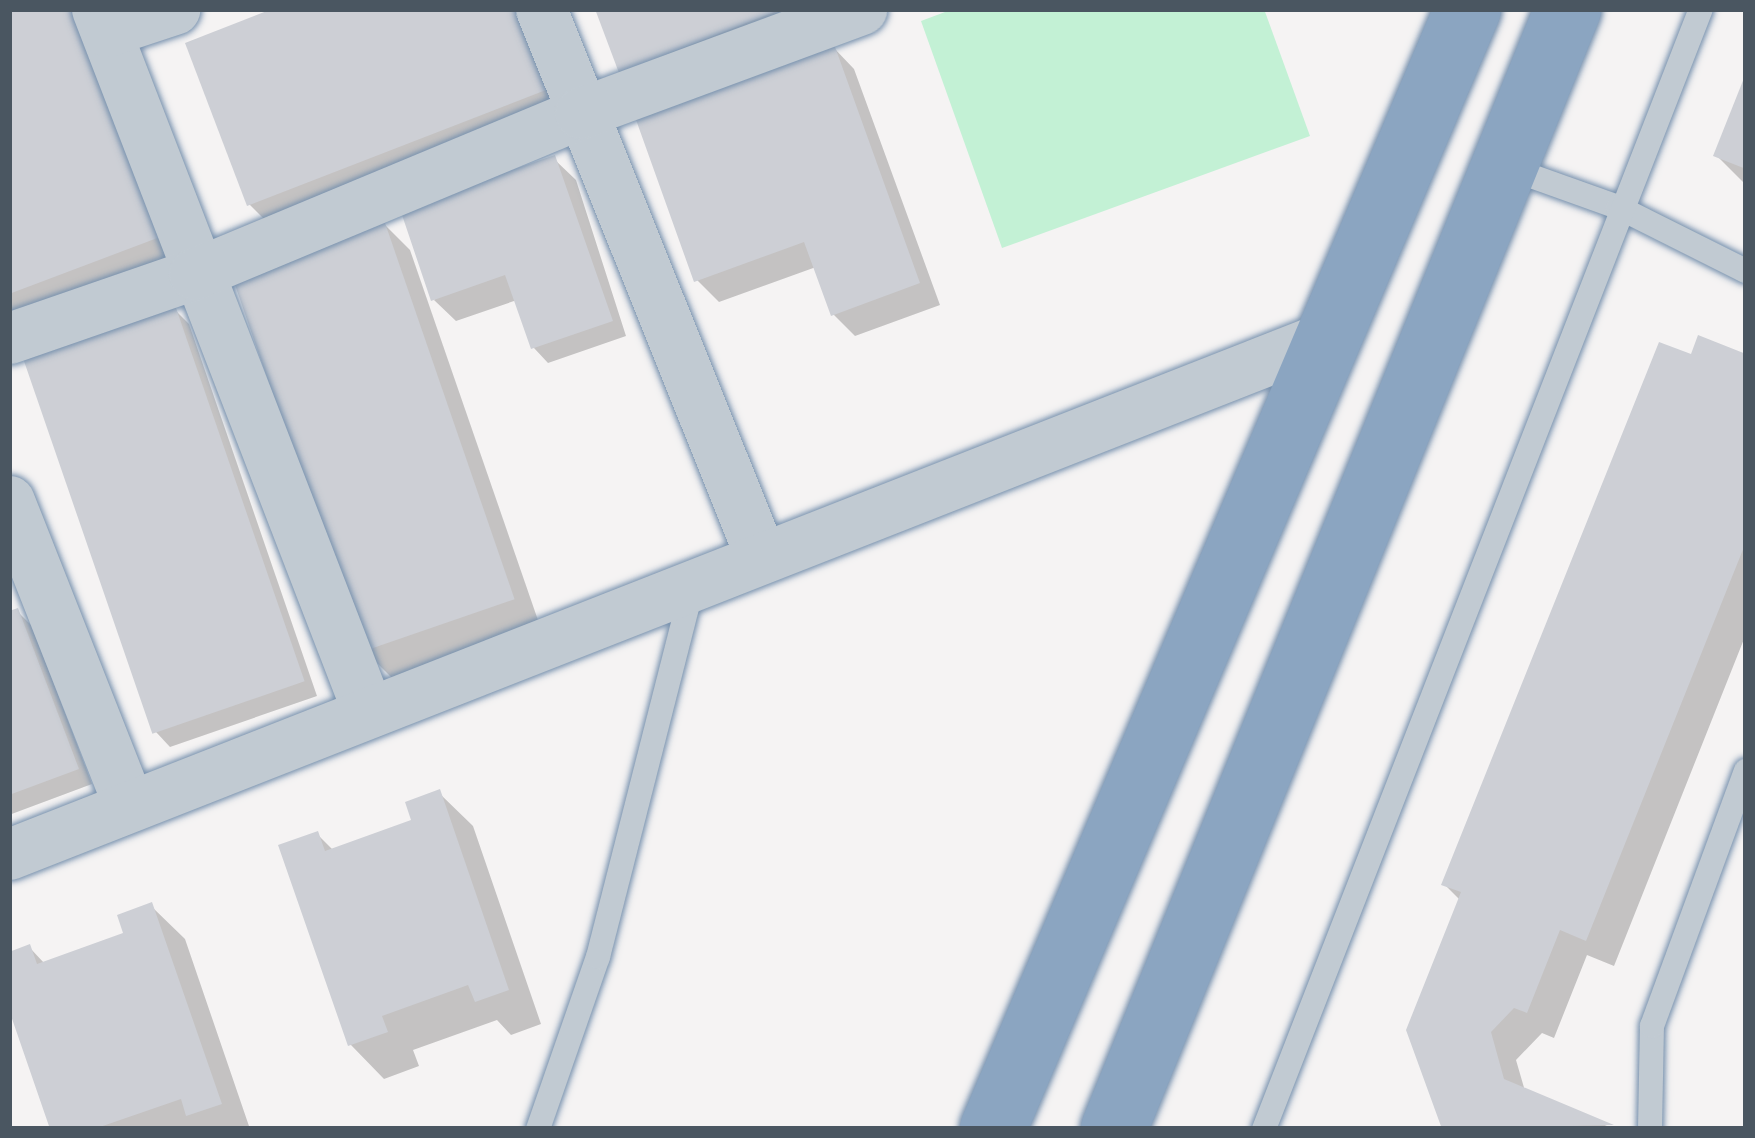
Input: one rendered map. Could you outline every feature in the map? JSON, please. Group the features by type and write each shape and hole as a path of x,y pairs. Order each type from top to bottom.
{"highway":[{"path":"993,1129 1468,9"},
{"path":"1114,1129 1568,9"}],"street":[{"path":"174,9 102,20 194,274 368,710"},
{"path":"541,9 760,555"},
{"path":"9,338 194,274 580,113 861,9"},
{"path":"9,854 760,555 1328,336"},
{"path":"9,501 23,584 129,805"}],"lane":[{"path":"1264,1129 1618,207 1700,9"},
{"path":"1504,166 1618,207 1746,271"},
{"path":"538,1129 598,957 694,581"},
{"path":"1650,1129 1652,1026 1746,771"}],"green space":[{"path":"953,9 1264,9 1310,136 1002,248 921,21"}],"building":[{"path":"9,9 71,9 160,237 9,294"},
{"path":"272,9 515,9 546,90 247,206 185,43"},
{"path":"595,9 782,9 619,73"},
{"path":"834,44 920,283 831,316 804,242 694,282 635,117"},
{"path":"1746,73 1746,169 1713,156"},
{"path":"555,155 613,321 531,349 505,275 431,301 400,209"},
{"path":"384,220 515,599 361,652 231,273"},
{"path":"175,305 305,681 152,734 23,357"},
{"path":"1698,335 1746,354 1746,542 1586,941 1560,930 1527,1013 1514,1008 1491,1032 1504,1079 1614,1125 1442,1129 1406,1030 1461,892 1441,885 1659,342 1691,354"},
{"path":"18,608 79,769 9,795 9,611"},
{"path":"440,789 509,990 475,1002 468,985 382,1016 388,1032 348,1046 278,845 318,831 325,851 411,820 405,802"},
{"path":"152,902 222,1104 186,1116 181,1099 94,1129 50,1129 9,1010 9,952 30,944 37,964 123,933 117,915"}]}
